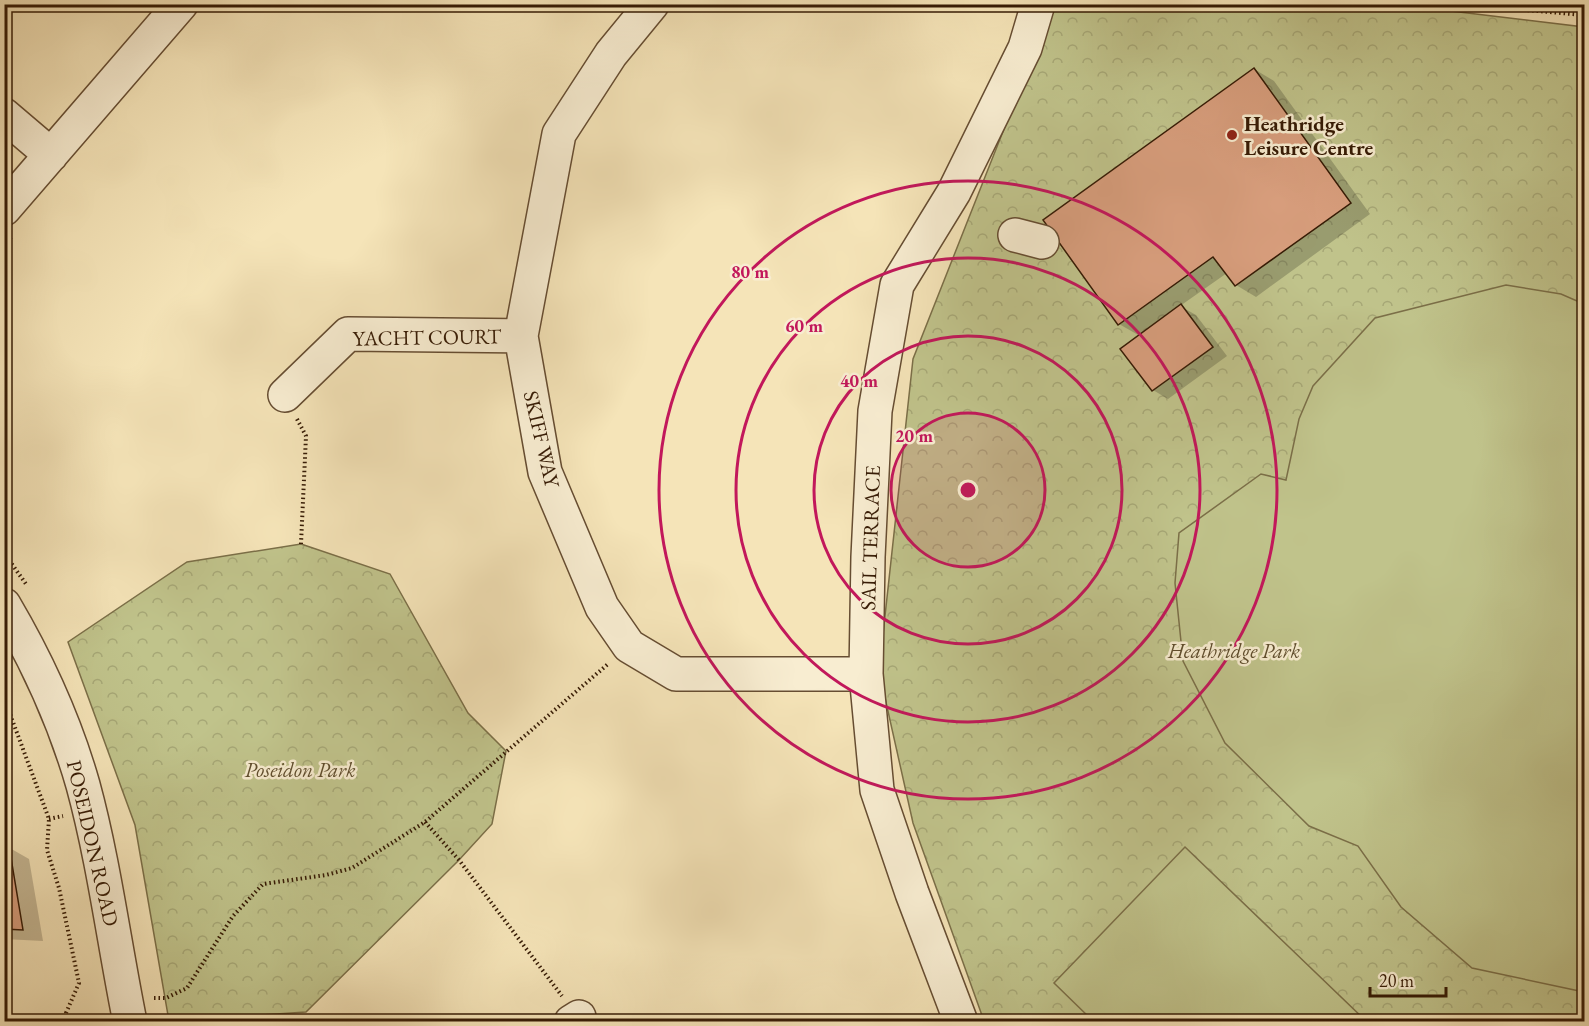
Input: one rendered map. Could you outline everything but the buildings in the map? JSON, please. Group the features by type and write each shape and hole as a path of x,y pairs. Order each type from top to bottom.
{"street":[{"path":"4,209 44,150 160,4"},
{"path":"4,183 44,150 181,4"},
{"name":"SKIFF WAY","path":"652,4 611,54 559,134 521,336 545,472 602,607 629,646 676,674 866,674"},
{"name":"SAIL TERRACE","path":"961,1022 912,893 878,790 866,674 874,411 897,285 954,192 1025,48 1038,4"},
{"path":"4,115 44,150"},
{"name":"YACHT COURT","path":"285,395 348,334 521,336"},
{"name":"POSEIDON ROAD","path":"8,631 45,683 82,782 97,844 122,1015"}],"path":[{"path":"1456,4 1584,15"},
{"path":"285,395 306,436 301,544"},
{"path":"122,1015 186,988 234,916 263,884 326,875 352,868 425,822 629,646"},
{"path":"4,703 8,706 49,819 47,850 59,888 79,982 66,1013 67,1022"},
{"path":"425,822 459,860 575,1019"}],"green space":[{"name":"Heathridge Park","path":"1392,4 1584,27 1584,1021 984,1021 913,823 879,671 913,359 1053,5"},
{"path":"1506,285 1561,294 1584,304 1584,992 1472,968 1401,907 1358,846 1309,826 1225,743 1183,661 1175,583 1179,533 1261,474 1286,480 1299,419 1313,386 1375,318"},
{"name":"Poseidon Park","path":"301,544 390,574 468,713 506,751 492,824 459,860 306,1012 169,1021 135,825 68,642 187,562"},
{"path":"1185,847 1366,1021 1093,1021 1054,983"}],"place":[{"name":"Heathridge Leisure Centre","path":"1232,135"}]}
